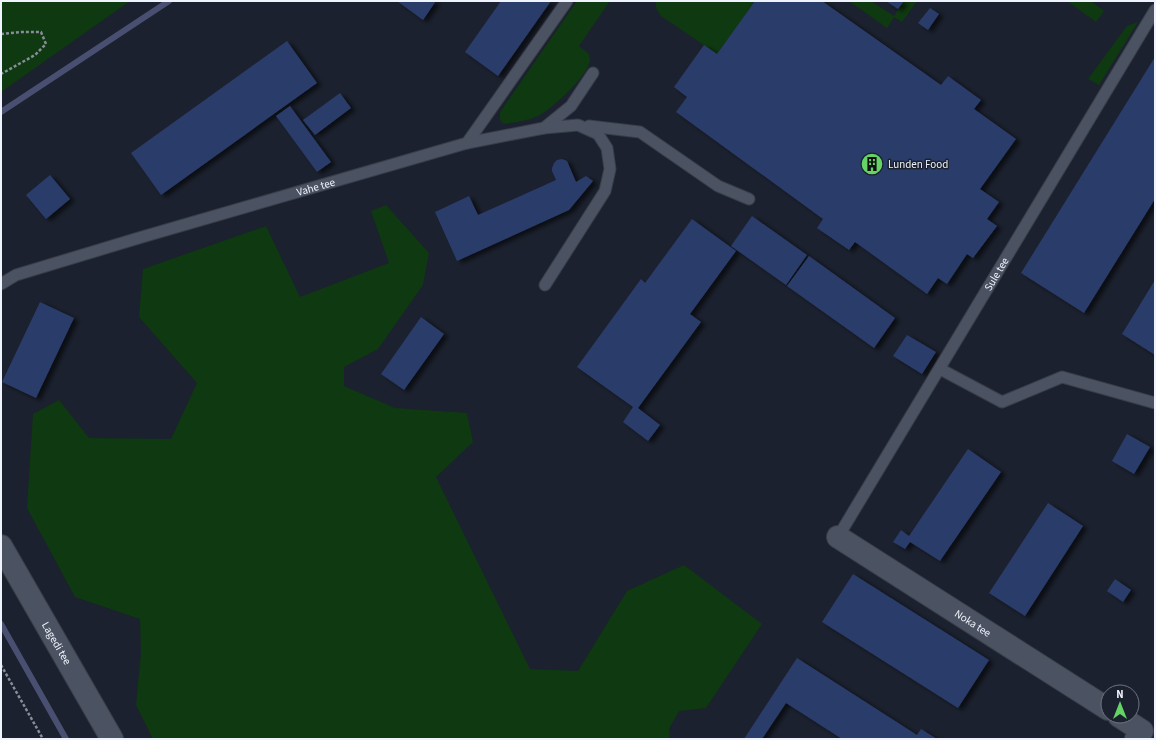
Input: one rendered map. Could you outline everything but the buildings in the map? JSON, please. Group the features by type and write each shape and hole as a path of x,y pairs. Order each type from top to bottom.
{"street":[{"name":"Noka tee","path":"838,537 1100,704"},
{"name":"Lagedi tee","path":"1,546 112,739"},
{"path":"1128,724 1141,736"}],"lane":[{"path":"467,143 567,1"},
{"name":"Sule tee","path":"838,537 1155,10"},
{"path":"544,128 571,106 593,73"},
{"path":"545,285 605,191 610,169 607,148 598,134 578,125"},
{"name":"Vahe tee","path":"1,284 16,275 467,143 544,128 578,125 640,132 718,186 749,199"},
{"path":"940,369 1002,402 1062,377 1155,403"}],"path":[{"path":"1,34 41,32 46,44 35,55 1,74"},
{"path":"1,665 43,739"}],"green space":[{"path":"1,1 130,1 1,92"},
{"path":"577,1 610,1 579,46 589,54 590,60 588,66 577,83 560,100 544,112 530,119 504,124 500,120 500,112"},
{"path":"656,1 755,1 717,54 661,16 656,8"},
{"path":"849,1 871,1 894,16 904,1 917,1 902,22 894,17 887,28"},
{"path":"1067,1 1091,1 1104,11 1096,22"},
{"path":"1138,22 1099,85 1088,79 1127,26"},
{"path":"386,205 429,253 423,285 378,349 344,367 344,386 395,408 467,413 473,442 436,477 530,669 578,671 627,591 684,565 762,624 706,708 679,711 669,729 670,739 153,739 136,705 141,653 140,619 75,597 27,508 33,414 59,400 89,438 171,439 197,383 139,317 143,269 266,226 300,297 389,263 371,211"}],"waterway":[{"path":"1,112 169,1"},
{"path":"1,624 66,739"}],"place":[{"name":"Lunden Food","path":"872,164"}]}
